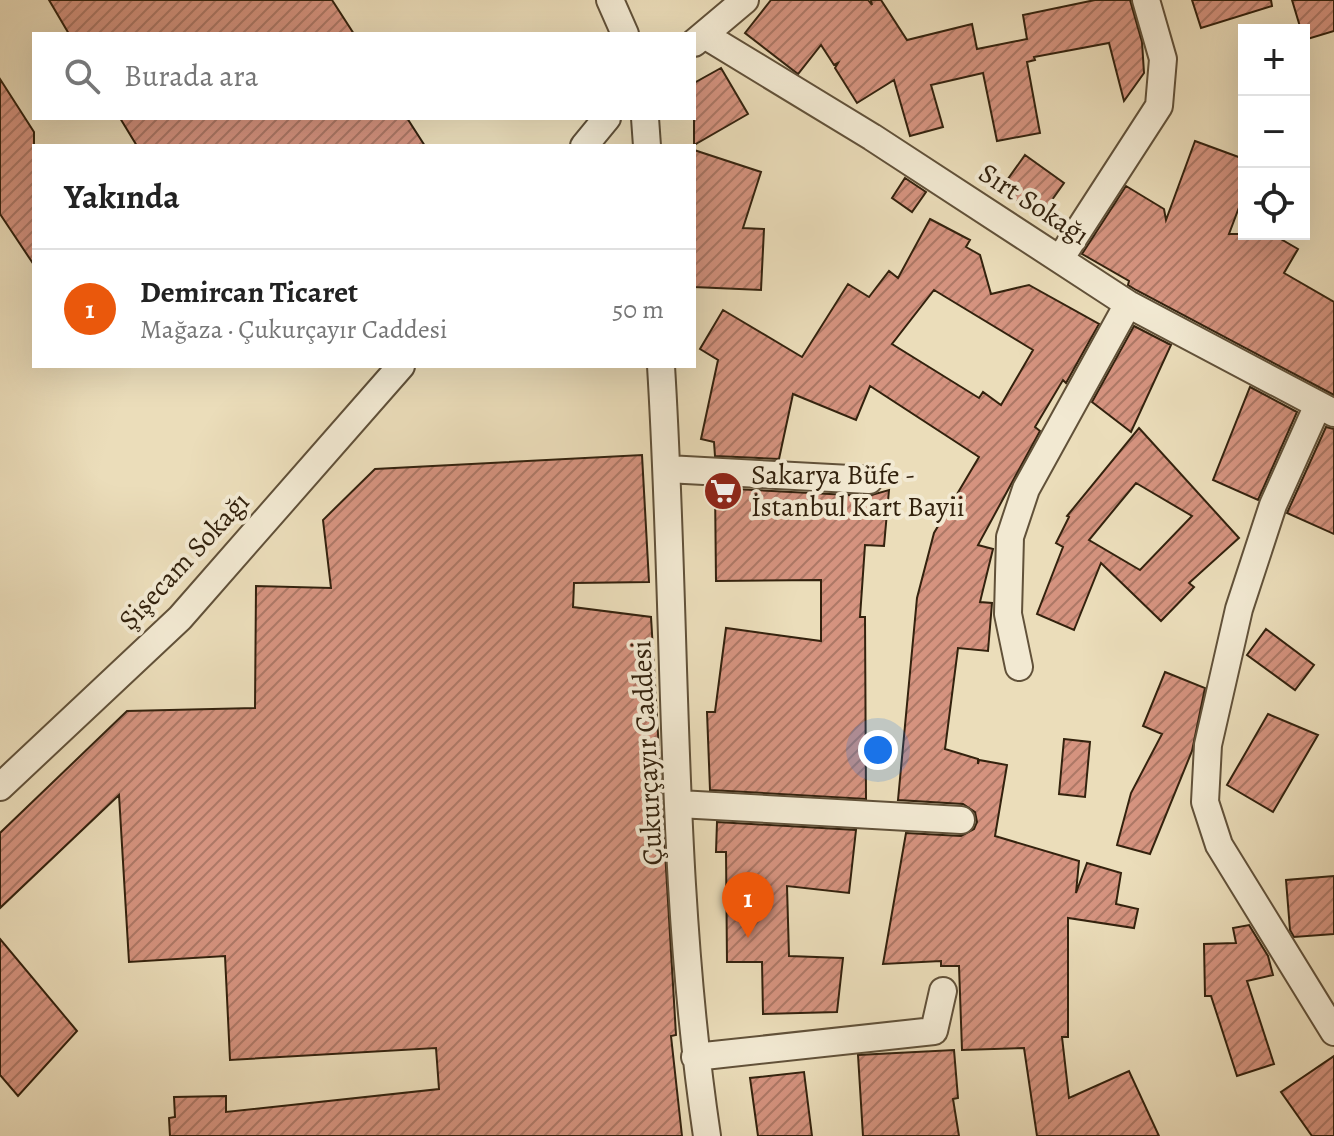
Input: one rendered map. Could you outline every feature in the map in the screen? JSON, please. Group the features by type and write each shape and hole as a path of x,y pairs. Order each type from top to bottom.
{"street":[{"path":"610,0 624,32"},
{"path":"700,40 745,0"},
{"path":"1060,259 1159,106 1163,59 1146,0"},
{"name":"Sırt Sokağı","path":"700,40 872,137 1128,304 1325,410"},
{"path":"586,144 605,120"},
{"path":"645,120 647,144"},
{"path":"1019,667 1008,614 1010,537 1026,489 1128,304"},
{"name":"Şişecam Sokağı","path":"0,787 180,618 399,368"},
{"name":"Çukurçayır Caddesi","path":"661,368 679,804 695,1057 707,1136"},
{"path":"1325,410 1273,505 1239,609 1208,745 1205,802 1219,845 1334,1032"},
{"path":"667,469 869,480"},
{"path":"679,804 961,820"},
{"path":"695,1057 934,1031 943,991"}],"building":[{"path":"49,0 332,0 353,32 68,32"},
{"path":"771,0 868,0 872,5 871,0 881,0 907,40 972,24 977,49 1027,39 1023,15 1095,0 1130,0 1142,42 1144,73 1124,101 1109,43 1034,57 1035,60 1027,62 1040,133 997,141 983,73 931,85 943,127 910,136 894,80 857,103 835,68 838,63 834,65 821,45 798,74 745,33"},
{"path":"1192,0 1271,0 1272,6 1201,28"},
{"path":"1292,0 1334,0 1334,31 1310,38 1310,24 1299,24"},
{"path":"721,68 748,114 694,144 696,120 696,82"},
{"path":"0,79 34,132 32,262 0,214"},
{"path":"121,120 408,120 424,144 136,144"},
{"path":"1195,141 1238,157 1238,210 1229,234 1238,234 1238,240 1282,240 1298,249 1284,273 1334,302 1334,395 1136,290 1128,285 1129,281 1082,254 1126,186 1164,209 1166,220"},
{"path":"696,151 761,172 743,228 764,229 761,290 696,287"},
{"path":"1025,155 1064,183 1039,218 1008,195 1005,183"},
{"path":"905,178 926,192 912,212 892,198"},
{"path":"930,219 970,240 966,247 980,255 991,294 1029,285 1099,324 1066,383 1063,380 1035,427 1040,431 978,545 993,549 980,602 992,603 988,651 958,648 945,749 978,759 978,764 979,760 1007,765 995,836 1079,861 1076,893 1087,863 1121,873 1116,904 1138,909 1134,928 1068,918 1068,1037 1062,1037 1069,1098 1129,1071 1159,1136 1037,1136 1024,1048 962,1050 959,966 941,966 941,961 883,964 906,833 961,836 974,829 977,822 975,812 963,804 898,800 917,598 934,533 979,457 870,386 856,420 793,394 779,459 715,456 714,442 701,439 718,360 700,349 723,310 802,357 848,284 869,297 889,271 898,278","holes":["934,290 1033,350 1001,405 983,392 979,398 892,344"]},
{"path":"1134,326 1171,345 1131,432 1092,402"},
{"path":"1250,387 1297,412 1258,500 1213,480"},
{"path":"1326,427 1334,429 1334,534 1287,513"},
{"path":"1139,428 1239,538 1189,583 1194,587 1161,621 1101,563 1074,630 1037,614 1063,547 1056,543 1067,516","holes":["1136,483 1192,516 1140,570 1089,540"]},
{"path":"642,455 649,582 574,583 573,607 651,617 676,1035 671,1036 682,1136 170,1136 169,1118 175,1117 174,1097 226,1096 226,1112 439,1089 436,1048 230,1060 225,956 129,962 119,795 0,908 0,833 127,711 255,708 256,586 331,588 323,520 375,469"},
{"path":"715,488 868,496 889,490 884,546 865,545 860,617 865,617 866,799 710,790 707,712 715,712 726,628 821,641 821,580 716,581"},
{"path":"1266,629 1314,665 1295,690 1247,655"},
{"path":"1165,672 1205,688 1192,751 1150,854 1117,845 1131,793 1162,734 1143,726"},
{"path":"1268,714 1318,735 1273,812 1227,785"},
{"path":"1064,739 1090,742 1085,797 1059,794"},
{"path":"717,822 856,830 849,893 787,886 789,956 843,958 837,1012 763,1014 762,962 727,962 726,852 716,852"},
{"path":"1334,876 1334,934 1294,937 1290,930 1286,880"},
{"path":"1249,925 1268,956 1273,975 1247,981 1274,1064 1237,1076 1211,996 1205,996 1204,944 1236,943 1233,928"},
{"path":"0,939 77,1031 18,1096 0,1075"},
{"path":"954,1050 958,1098 953,1099 959,1136 863,1136 858,1055"},
{"path":"1334,1056 1334,1136 1312,1136 1281,1092"},
{"path":"804,1072 812,1136 758,1136 750,1078"}],"place":[{"name":"Sakarya Büfe - İstanbul Kart Bayii","path":"723,491"},
{"name":"Demircan Ticaret","path":"748,938"}]}
